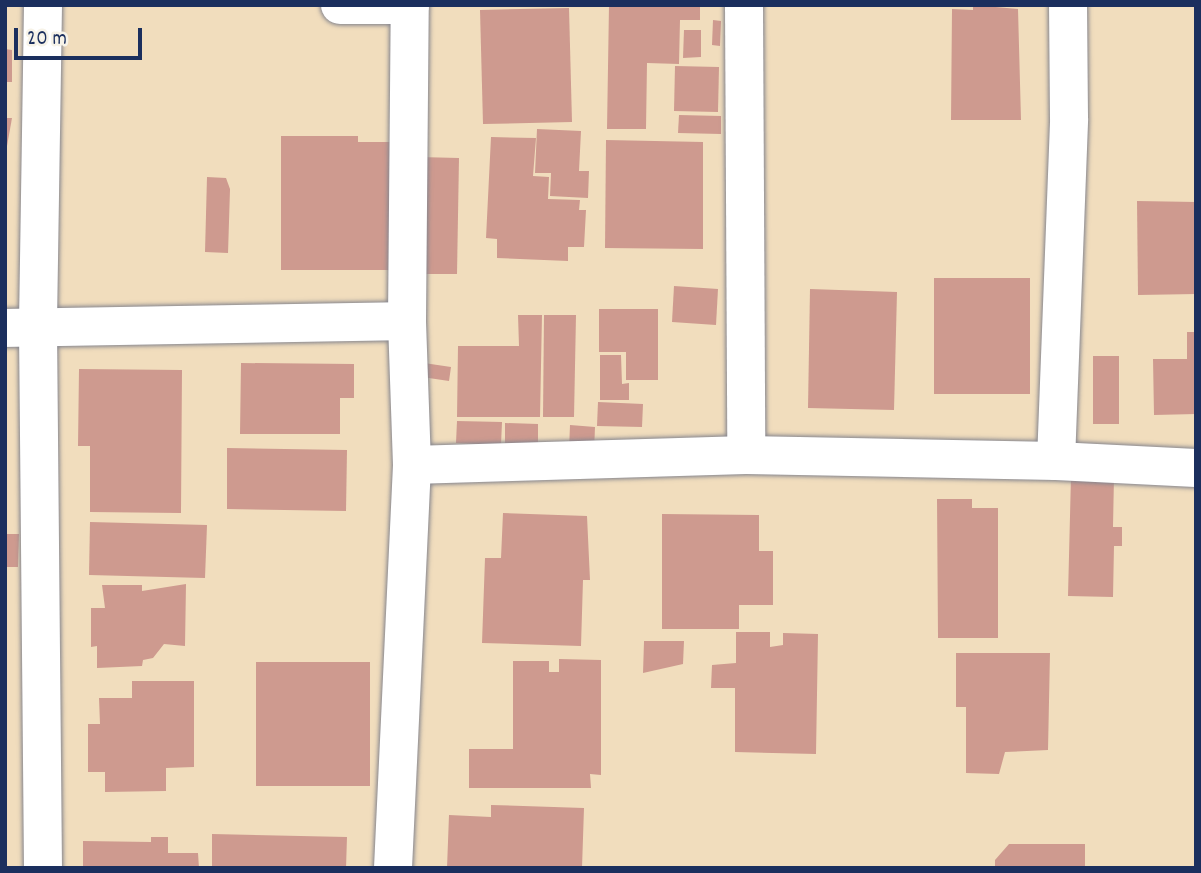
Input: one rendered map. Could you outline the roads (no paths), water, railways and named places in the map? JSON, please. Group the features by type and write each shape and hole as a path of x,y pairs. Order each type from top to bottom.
{"street":[{"path":"43,5 22,328 43,868"},
{"path":"340,5 410,5 407,321 412,465 393,868"},
{"path":"744,5 746,455"},
{"path":"1056,461 1069,118 1068,5"},
{"path":"22,328 407,321"},
{"path":"412,465 746,455 1056,461 1196,468"}]}
